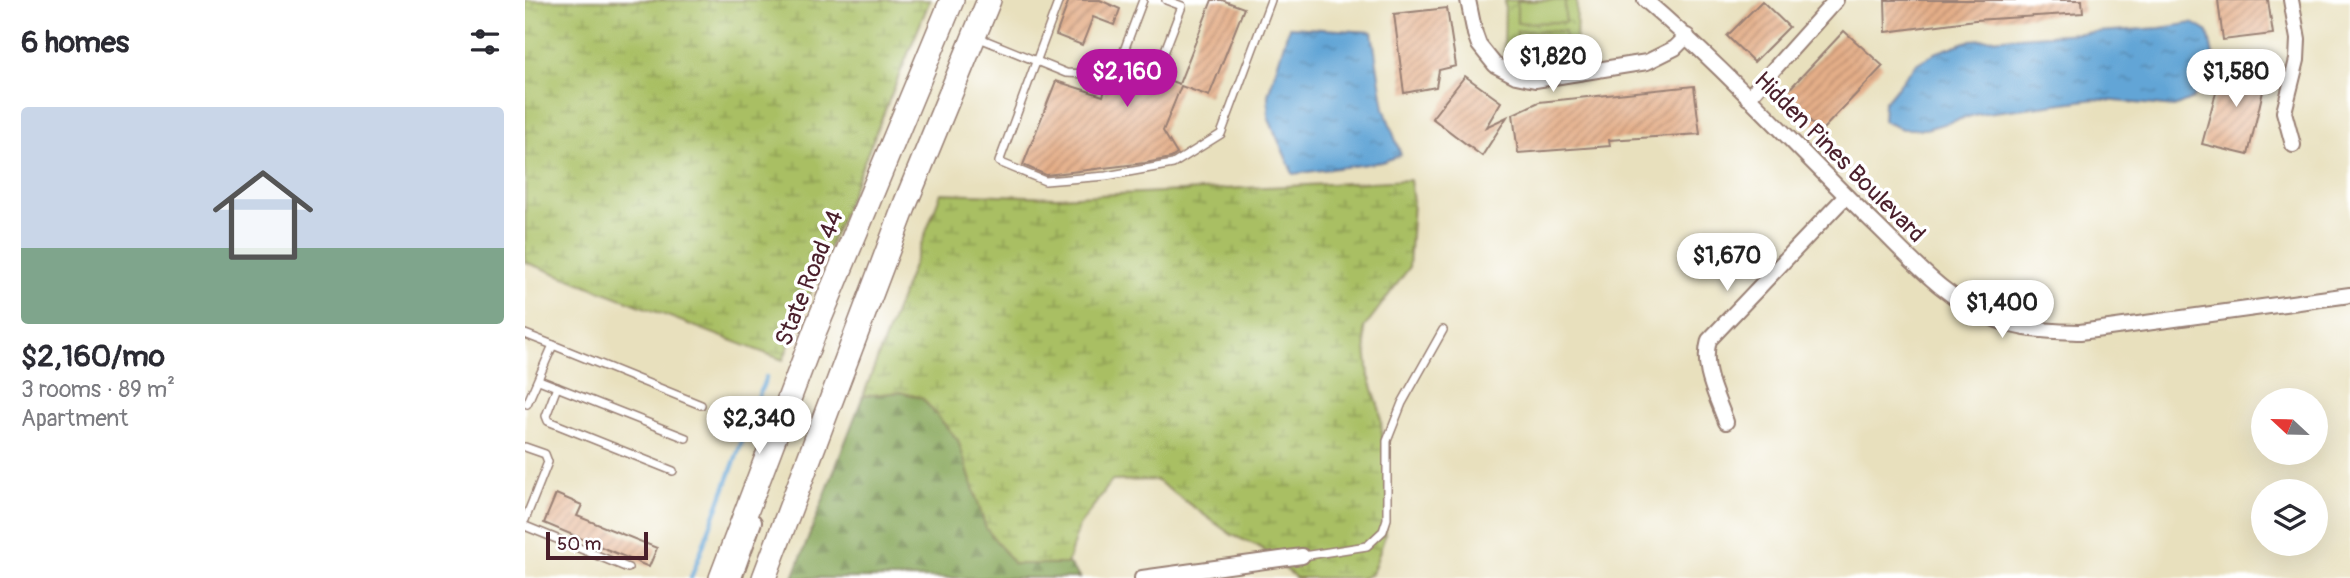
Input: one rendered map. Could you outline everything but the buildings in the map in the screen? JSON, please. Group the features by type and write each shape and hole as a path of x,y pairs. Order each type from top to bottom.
{"main road":[{"name":"State Road 44","path":"721,578 812,340 952,0"},
{"path":"764,578 851,343 989,0"}],"street":[{"path":"1468,0 1479,46 1495,65 1516,76 1535,79 1647,62 1675,48 1687,36"},
{"name":"Hidden Pines Boulevard","path":"1645,0 1687,36 1946,292 1996,320 2038,331 2080,332 2350,295"},
{"path":"2291,0 2298,39 2284,112 2293,145"},
{"path":"1748,98 1833,1"},
{"path":"1726,422 1706,369 1709,340 1846,196"},
{"path":"734,578 778,456 812,340"},
{"path":"1142,578 1302,556"}],"lane":[{"path":"1059,0 999,162 1045,181 1106,176 1173,164 1221,134 1271,0"},
{"path":"974,36 1066,73 1087,74 1103,71 1123,53 1143,0"},
{"path":"1123,53 1159,66 1182,6 1166,0"},
{"path":"1302,556 1367,546 1383,531 1387,520 1387,441 1402,402 1443,330"},
{"path":"525,334 701,405"},
{"path":"526,405 553,345"},
{"path":"539,380 686,438"},
{"path":"557,387 546,416 548,421 673,471"},
{"path":"525,447 545,454 548,462 525,520"},
{"path":"525,526 628,568"}],"green space":[{"path":"525,0 930,0 783,360 525,262"},
{"path":"1505,0 1577,0 1576,53 1571,59 1511,59 1504,52"},
{"path":"1565,0 1565,22 1517,23 1517,1"},
{"path":"1517,31 1565,31 1565,53 1517,54"},
{"path":"1410,180 1413,201 1409,268 1364,328 1369,376 1380,411 1388,497 1385,536 1372,574 1362,578 1296,578 1258,546 1232,535 1156,480 1112,481 1079,526 1067,564 1014,564 986,528 958,440 922,398 900,392 863,396 941,193 1056,197"},
{"path":"900,392 922,398 958,440 986,528 1067,562 1080,578 793,578 863,396"}],"water":[{"path":"2193,23 2208,32 2213,55 2209,75 2193,99 2174,107 2095,99 1978,114 1926,129 1902,129 1883,121 1884,103 1916,64 1935,53 1971,40 2160,28"},
{"path":"1289,27 1372,32 1384,108 1401,155 1382,162 1293,174 1268,117 1268,95"}],"waterway":[{"path":"691,578 766,377"}]}
